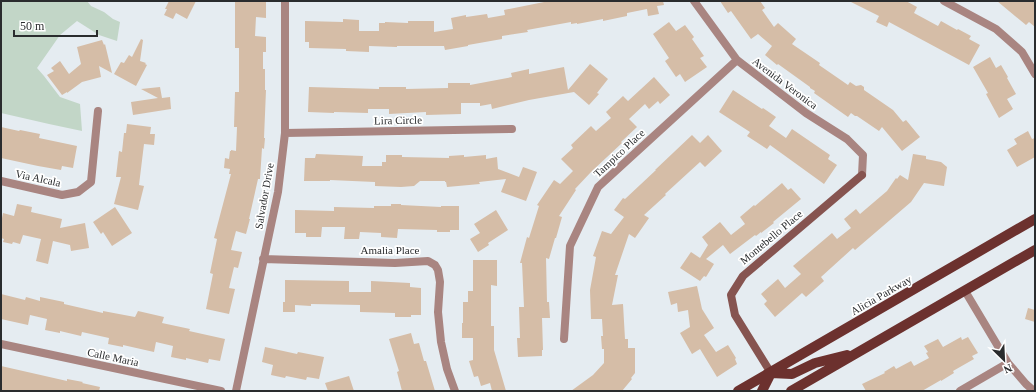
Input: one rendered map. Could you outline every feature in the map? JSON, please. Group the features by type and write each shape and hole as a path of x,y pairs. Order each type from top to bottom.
{"main road":[{"name":"Alicia Parkway","path":"738,391 1035,219"},
{"path":"791,391 1035,250"},
{"path":"762,391 771,373 792,374 815,363 857,353"}],"street":[{"name":"Salvador Drive","path":"236,391 278,192 284,133 285,1"},
{"name":"Avenida Veronica","path":"694,1 737,60 806,113 848,140 863,155 862,175"},
{"path":"944,1 996,29 1022,52 1035,74"},
{"name":"Tampico Place","path":"564,339 570,246 598,187 737,60"},
{"name":"Via Alcala","path":"1,182 62,196 78,192 91,182 98,111"},
{"name":"Lira Circle","path":"284,133 512,129"},
{"name":"Montebello Place","path":"771,373 735,315 731,296 743,276 862,175"},
{"name":"Amalia Place","path":"263,259 395,262 428,261 435,265 438,270 440,282 438,312 441,342 447,369 455,391"},
{"path":"965,291 1008,363 1034,391"},
{"name":"Calle Maria","path":"1,344 221,391"},
{"path":"960,391 1008,363"}],"green space":[{"path":"1,1 87,1 91,6 120,22 117,41 99,35 77,21 60,35 37,68 60,97 80,104 82,131 1,113"}],"building":[{"path":"169,1 196,1 187,19 176,13 173,19 164,15"},
{"path":"235,1 266,2 266,18 256,17 255,36 266,37 266,52 263,52 263,69 265,69 266,90 265,138 264,149 262,148 260,179 258,179 246,234 236,231 231,250 242,252 238,268 234,267 229,288 235,289 229,314 206,309 213,274 210,273 217,239 214,238 231,174 229,174 230,169 224,168 225,158 229,159 231,150 236,151 237,127 234,127 235,92 239,92 239,48 235,48"},
{"path":"549,1 663,1 664,5 657,6 659,14 648,16 647,9 627,13 627,16 603,21 603,19 577,24 571,24 571,22 527,30 528,32 502,36 502,39 445,50 444,46 369,46 369,52 346,51 346,49 309,48 309,42 305,42 305,21 343,22 343,19 359,20 359,31 379,31 379,23 434,21 434,32 453,29 451,18 466,15 466,17 487,14 488,18 505,15 504,10"},
{"path":"720,1 760,1 765,8 762,10 774,27 778,23 796,39 792,44 820,63 819,65 848,85 850,82 856,86 861,85 864,87 864,90 893,110 903,122 906,120 920,137 902,151 882,127 879,131 851,113 848,117 814,93 815,91 810,87 765,55 772,46 758,34 751,39 731,11 728,13"},
{"path":"849,1 906,1 917,7 914,13 938,26 941,21 957,30 958,29 971,36 969,39 980,45 969,65 889,22 887,27 876,22 879,16"},
{"path":"997,1 1035,1 1035,27 1029,22 1026,25"},
{"path":"669,22 676,31 685,25 694,37 692,39 704,56 700,58 707,67 685,82 680,74 676,77 665,61 669,58 653,34"},
{"path":"141,39 143,40 140,61 146,63 145,64 147,65 136,86 114,74 121,62 124,63 129,55 132,57"},
{"path":"102,40 104,45 105,44 112,73 99,66 101,77 82,82 62,95 47,75 54,71 51,68 60,61 69,74 81,64 77,47"},
{"path":"990,57 996,68 1001,65 1016,94 1007,99 1013,109 999,118 986,94 988,93 973,67"},
{"path":"590,64 608,79 597,93 599,94 589,105 574,92 529,100 492,109 491,104 480,106 480,103 461,103 461,114 426,115 426,112 389,114 389,109 368,109 368,113 308,112 309,87 379,89 379,87 406,87 406,89 448,88 448,83 470,83 470,85 512,77 511,73 529,69 529,74 564,67 568,90"},
{"path":"654,77 670,95 660,104 658,101 649,109 645,104 629,119 637,127 575,189 576,190 559,216 562,217 556,238 549,259 546,258 547,302 549,302 550,318 542,318 542,356 518,357 517,338 520,338 519,307 524,307 522,263 520,263 527,237 529,238 539,206 537,205 554,180 560,184 573,171 561,159 573,148 571,145 591,126 596,131 611,118 606,112 623,96 628,101"},
{"path":"160,87 162,98 170,97 171,109 133,115 131,102 158,98 141,89"},
{"path":"733,90 776,117 769,126 786,138 792,129 830,155 828,159 837,165 824,184 770,145 767,149 747,136 750,132 719,112"},
{"path":"127,124 151,127 150,134 155,134 154,145 144,144 139,185 144,186 138,210 114,204 121,177 116,177 119,151 122,152 124,133 126,133"},
{"path":"1,127 40,134 39,138 77,146 73,168 62,166 61,170 1,158"},
{"path":"1028,131 1032,139 1035,138 1035,157 1017,167 1007,150 1017,144 1014,139"},
{"path":"692,135 700,143 708,135 722,151 705,167 700,162 644,215 649,218 635,238 629,234 615,275 618,275 612,305 623,304 625,339 628,339 628,348 635,348 635,373 622,391 571,391 593,375 604,363 604,349 602,349 601,336 603,336 602,319 591,319 590,290 596,257 593,256 602,231 611,234 624,217 614,210 623,198 625,199"},
{"path":"316,154 363,156 362,166 382,166 382,162 386,162 386,155 402,155 402,157 449,158 449,156 464,155 464,157 486,155 486,159 497,157 498,169 519,177 523,167 537,172 526,201 501,192 506,179 479,182 480,184 447,187 445,181 420,181 414,186 401,187 375,186 375,182 330,180 304,181 305,158 315,158"},
{"path":"913,154 926,156 926,159 941,162 947,167 944,186 924,183 911,202 855,250 853,248 821,277 824,281 806,297 802,293 775,317 764,304 767,301 761,294 778,279 785,288 801,274 793,266 832,233 837,239 851,228 844,219 856,209 860,214 887,191 896,178 897,179 900,175 908,180"},
{"path":"782,183 788,190 791,188 801,199 773,222 774,223 730,254 723,245 706,259 714,264 706,277 704,276 700,281 680,268 691,252 700,258 708,245 702,237 720,222 731,235 745,224 740,217"},
{"path":"17,204 32,207 31,212 62,219 60,228 85,223 89,248 71,251 70,245 53,241 48,264 36,261 41,239 23,235 20,244 3,242 4,239 1,238 1,223 3,213 14,216"},
{"path":"391,204 441,207 459,206 459,230 437,232 437,230 398,229 397,238 381,237 381,233 360,232 359,239 344,239 345,227 322,227 321,237 306,237 306,233 295,233 295,210 334,211 334,207 374,208 374,206 391,206"},
{"path":"115,207 132,233 112,246 103,232 101,234 93,222"},
{"path":"496,210 508,230 488,243 489,245 478,252 470,239 480,233 474,224"},
{"path":"473,260 497,260 497,286 491,285 491,326 494,326 494,350 506,391 492,391 490,383 481,386 478,376 474,377 469,361 473,360 473,338 462,338 463,302 468,302 468,291 473,291"},
{"path":"285,280 349,281 349,292 371,292 371,281 410,283 410,287 421,288 421,315 411,315 411,317 395,317 395,313 360,312 360,305 295,305 295,312 283,312 283,302 285,302"},
{"path":"697,286 702,309 714,328 704,335 716,352 728,345 736,358 737,364 717,377 700,349 692,354 680,333 690,327 688,310 678,312 677,303 671,305 668,292"},
{"path":"1,294 25,300 26,297 40,301 40,297 103,313 103,311 135,317 138,311 164,317 162,323 225,339 220,361 209,359 208,363 186,358 186,360 171,357 173,346 156,342 154,352 123,345 123,347 108,344 109,338 82,332 81,336 60,331 60,333 45,330 47,319 30,315 28,325 1,319"},
{"path":"1028,308 1035,310 1035,322 1025,319"},
{"path":"411,333 414,344 419,343 435,391 402,391 397,372 399,371 389,339"},
{"path":"961,337 962,340 968,337 978,353 972,356 974,359 953,371 954,373 941,381 922,391 866,391 862,384 885,373 884,372 894,366 896,369 911,361 914,366 929,358 926,353 928,352 924,346 938,339 943,347"},
{"path":"265,347 297,354 298,352 324,357 319,379 307,377 306,380 271,375 273,365 262,362"},
{"path":"1,366 67,381 67,379 83,382 82,383 100,387 99,391 1,391"},
{"path":"349,376 354,391 328,391 325,383"}]}
